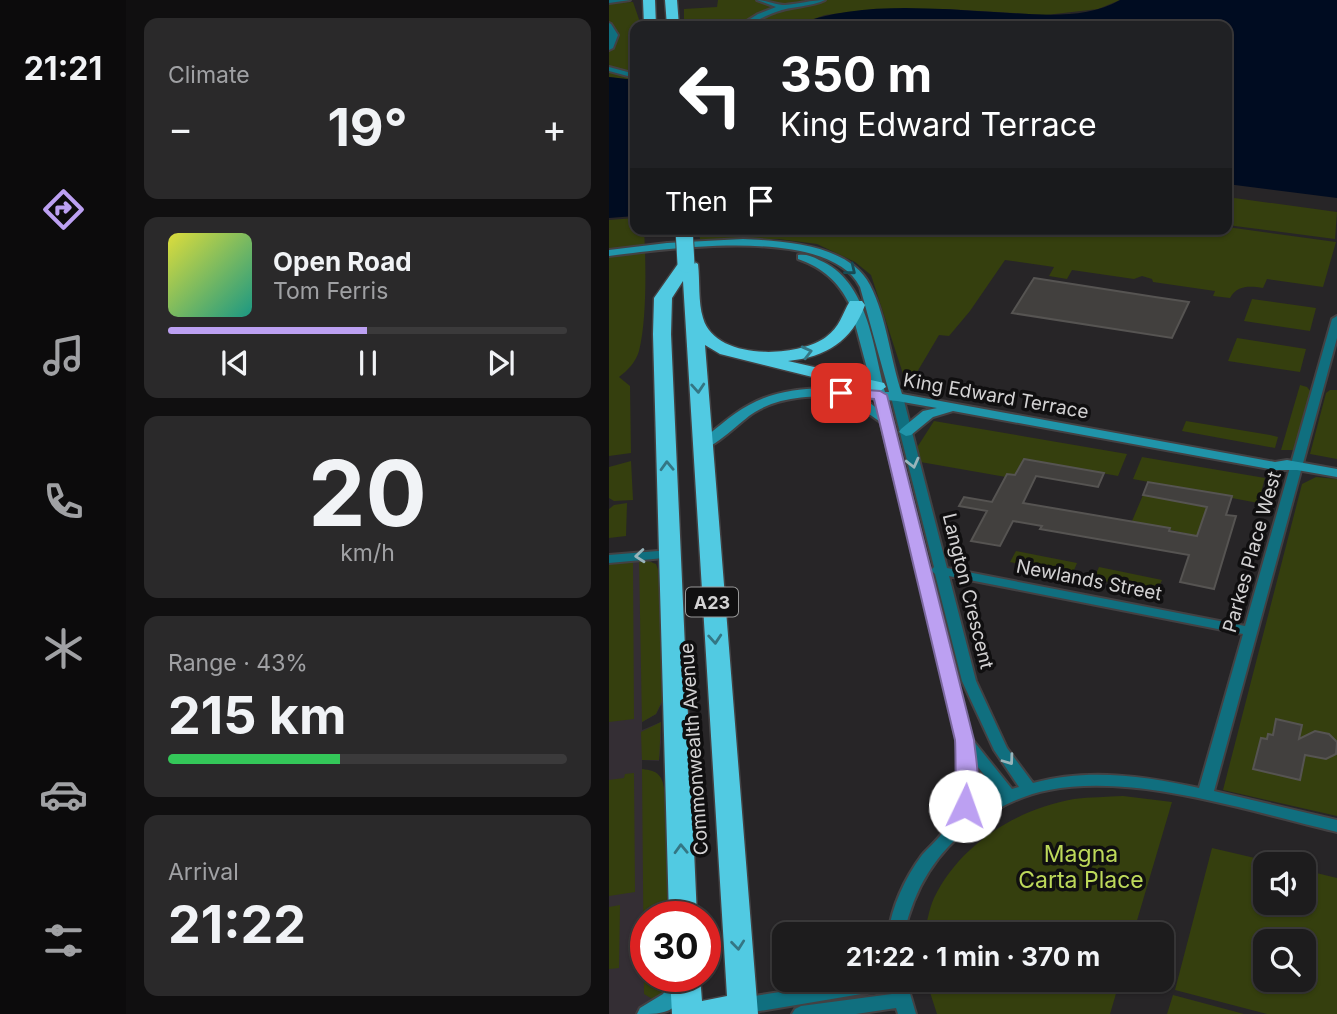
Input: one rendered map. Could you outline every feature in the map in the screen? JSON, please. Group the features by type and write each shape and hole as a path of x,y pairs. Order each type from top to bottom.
{"highway":[{"path":"673,1 673,21"},
{"path":"645,2 649,21"},
{"name":"Commonwealth Avenue","path":"686,235 742,1010"},
{"name":"Commonwealth Avenue","path":"682,901 663,298 688,264"},
{"path":"739,354 777,356 820,348 835,341 846,330 856,305"},
{"path":"693,319 712,342 739,354 887,392"},
{"path":"685,992 687,1014"},
{"path":"703,1014 742,1010"}],"main road":[{"path":"609,253 673,246 764,242 800,247 829,256 851,269 866,288 887,392"},
{"path":"609,260 734,250 791,254 833,271 842,279 856,305 887,392"},
{"name":"King Edward Terrace","path":"887,392 1275,466 1296,466"},
{"name":"King Edward Terrace","path":"702,447 764,403 796,395 887,392 1337,473"},
{"path":"828,393 860,402 886,422"},
{"path":"905,432 928,414 960,408"},
{"path":"647,1014 670,1000 675,992"}],"street":[{"path":"609,1 627,0"},
{"path":"760,0 782,7"},
{"path":"750,21 782,7 822,0"},
{"path":"609,25 614,35 609,48"},
{"path":"609,69 630,75"},
{"name":"Parkes Place West","path":"1205,795 1337,319"},
{"name":"Langton Crescent","path":"887,392 886,422 965,740 965,806 946,839"},
{"name":"Langton Crescent","path":"887,392 905,432 969,681 1001,750 1030,790"},
{"path":"909,516 927,516"},
{"path":"609,559 670,554"},
{"name":"Newlands Street","path":"921,565 1249,631"},
{"name":"Langton Crescent","path":"899,922 913,883 927,860 946,839 976,815 1010,797 965,740"},
{"path":"1010,797 1078,779 1106,778 1150,783 1337,826"},
{"path":"742,1010 838,992"},
{"path":"801,1014 874,1004 904,1007"},
{"path":"839,1014 874,1004"}],"shaded area":[{"path":"609,561 651,561 659,573 662,703 656,714 642,722 642,730 661,722 661,743 659,761 642,760 642,769 656,773 663,783 668,901 630,901 630,992 661,992 649,1010 638,1014 609,1014"}],"green space":[{"path":"718,0 1120,0 1098,9 1046,15 946,9 876,9 825,15 808,21 684,21 684,9 717,7"},
{"path":"633,2 640,21 630,21 630,79 609,77 609,3"},
{"path":"1232,198 1337,212 1335,239 1232,226"},
{"path":"630,218 630,235 644,235 645,307 638,355 619,377 630,386 631,453 609,456 609,220"},
{"path":"1232,228 1336,242 1323,287 1267,279 1263,288 1240,289 1230,298 1213,296 1215,291 1153,282 1152,279 1142,276 1134,279 1072,270 1067,279 1049,276 1054,267 1005,260 949,336 939,335 910,384 904,377 871,275 855,262 817,244 778,239 700,239 699,235 1232,235"},
{"path":"1252,299 1316,308 1310,331 1244,321"},
{"path":"1237,338 1306,349 1300,372 1228,361"},
{"path":"1300,385 1311,392 1295,450 1281,450"},
{"path":"1337,390 1337,459 1310,454 1326,393"},
{"path":"934,421 1127,454 1118,476 1024,459 1015,475 1007,474 1006,477 909,460"},
{"path":"1186,421 1278,437 1275,448 1182,431"},
{"path":"1142,457 1265,478 1258,503 1133,479"},
{"path":"631,461 633,500 614,501 609,498 609,467"},
{"path":"1316,477 1337,479 1337,816 1223,790 1302,484"},
{"path":"1143,495 1207,507 1197,536 1132,521"},
{"path":"627,503 626,536 609,538 609,509 614,505"},
{"path":"1016,551 1077,563 1072,575 1010,562"},
{"path":"639,560 656,564 659,572 662,701 656,714 642,722"},
{"path":"609,561 633,561 634,719 609,722"},
{"path":"1099,567 1162,580 1157,592 1094,579"},
{"path":"661,722 659,760 642,760 641,732"},
{"path":"642,769 653,771 661,778 664,787 669,901 643,901"},
{"path":"634,773 635,892 609,896 609,780 624,778 625,774"},
{"name":"Magna Carta Place","path":"1123,796 1172,802 1137,922 927,922 932,902 945,879 975,846 1012,820 1032,811 1074,799"},
{"path":"1212,848 1253,858 1253,915 1316,915 1316,873 1337,878 1337,1014 1267,1014 1175,990"},
{"path":"620,905 619,968 609,969 609,907"},
{"path":"644,992 665,992 659,1003"},
{"path":"930,992 1116,992 1110,1014 937,1014"},
{"path":"1173,995 1244,1014 1167,1014"}],"water":[{"path":"1120,0 1337,0 1337,198 1232,185 1232,21 808,21 842,13 892,8 1059,15 1106,7"},
{"path":"609,77 630,79 630,216 609,218"}],"building":[{"path":"1034,278 1189,302 1172,338 1012,313"},
{"path":"1024,459 1104,473 1098,487 1036,476 1023,503 1170,528 1169,531 1197,536 1207,507 1143,495 1148,482 1232,496 1226,515 1236,516 1214,589 1180,582 1189,555 1040,529 1042,526 1013,521 1000,546 971,541 987,511 959,506 964,497 992,502 1007,474 1015,475"},
{"path":"1276,719 1302,725 1299,739 1315,731 1329,734 1337,742 1336,754 1326,759 1305,755 1300,780 1253,769 1261,738 1267,739 1268,734 1273,735"}],"route":[{"path":"841,393 880,395 965,740 965,806"}]}
